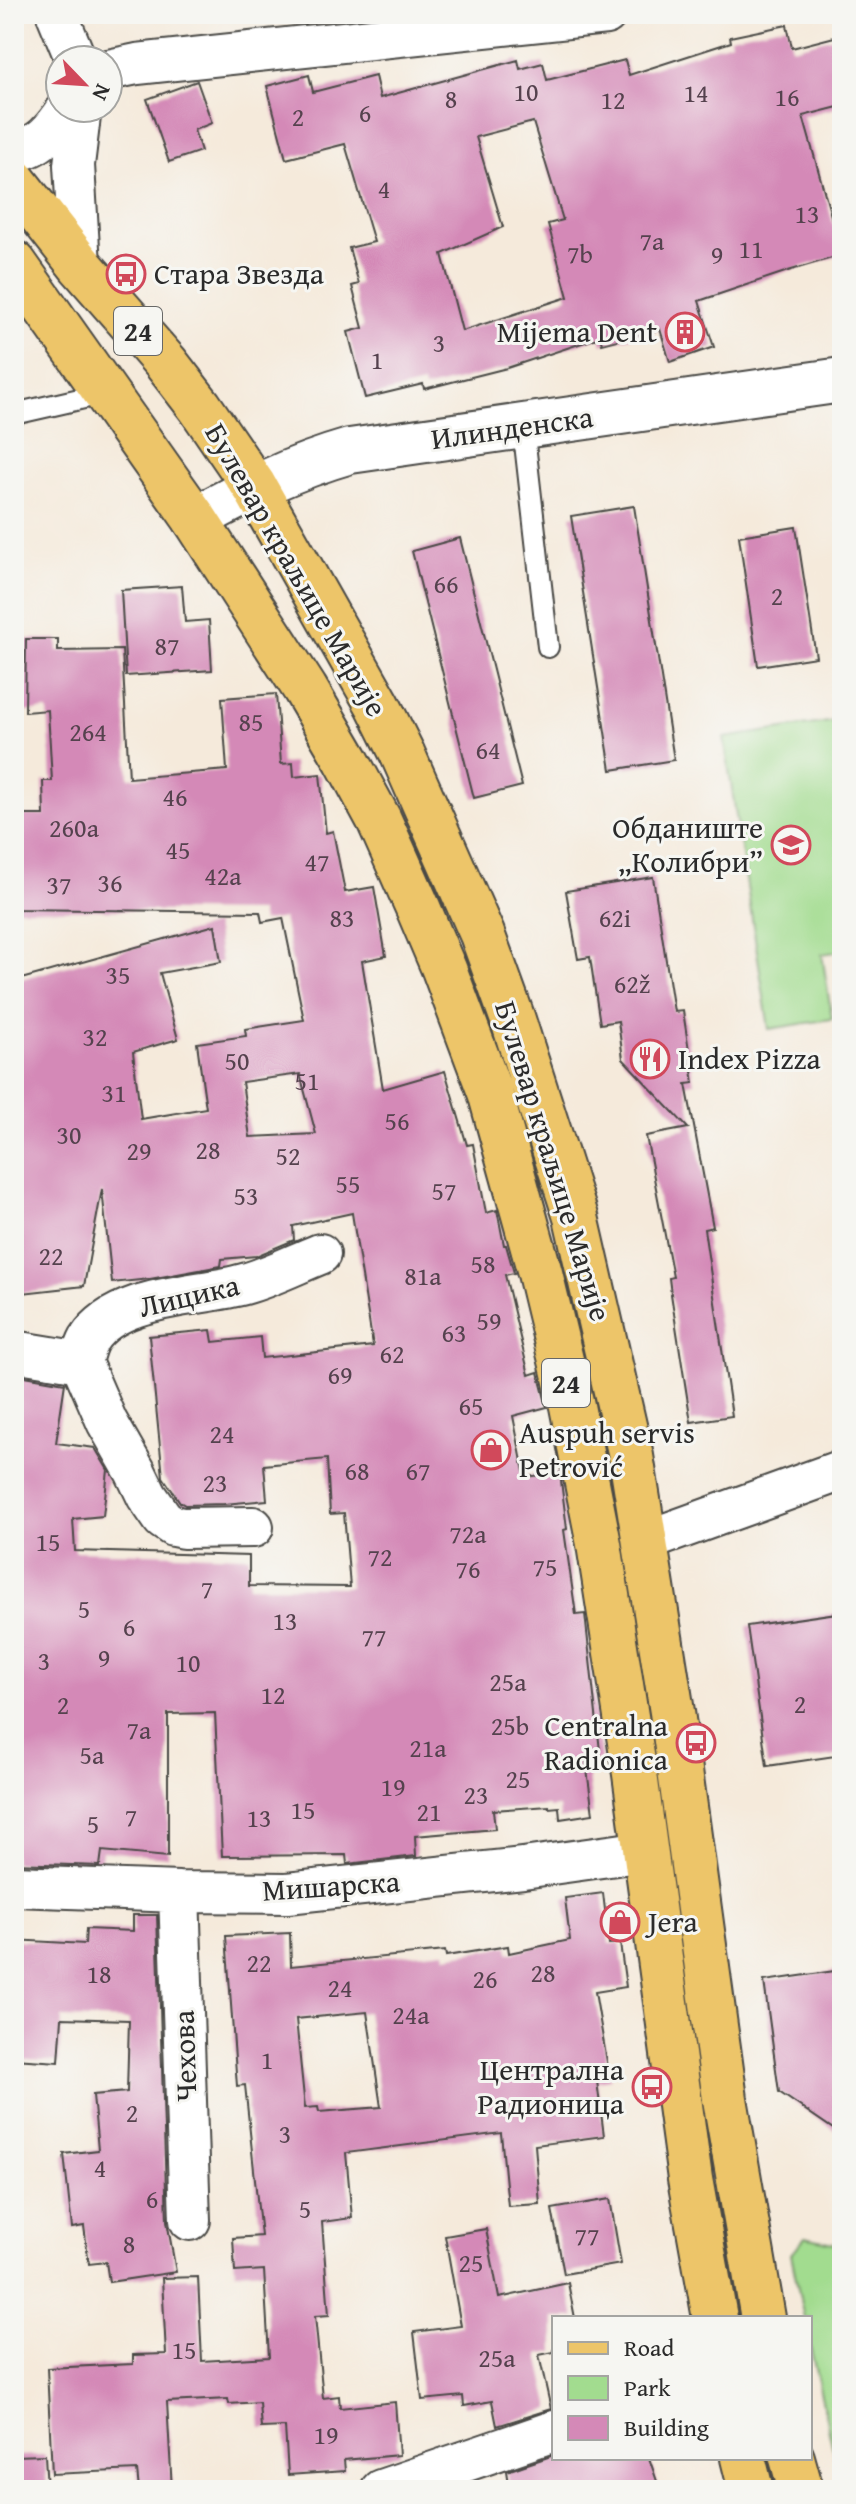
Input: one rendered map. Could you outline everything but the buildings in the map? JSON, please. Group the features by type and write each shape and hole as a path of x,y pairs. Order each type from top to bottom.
{"main road":[{"name":"Булевар краљице Марије","path":"14,181 80,265 166,363 254,486 378,705 422,796 482,934 545,1116 576,1217 625,1427 646,1541 725,2099 763,2316"},
{"name":"Булевар краљице Марије","path":"14,263 195,519 305,689 379,820 444,969 490,1092 540,1273 572,1406 610,1604 690,2179 715,2316"},
{"path":"744,2460 751,2490"},
{"path":"793,2460 801,2490"}],"street":[{"path":"57,14 69,44"},
{"path":"124,67 606,14"},
{"path":"14,151 41,140 57,124"},
{"path":"79,124 74,165 80,265"},
{"name":"Илинденска","path":"195,519 254,486 312,462 350,451 842,380"},
{"name":"Лицика","path":"81,1362 87,1341 114,1315 141,1305 247,1284 320,1254"},
{"path":"14,1351 81,1362 107,1422 163,1519 183,1528 253,1527"},
{"path":"646,1541 842,1470"},
{"name":"Мишарска","path":"14,1886 287,1893 523,1868 645,1851"},
{"name":"Чехова","path":"179,1892 190,2220"},
{"path":"381,2490 552,2432"}],"lane":[{"path":"14,414 106,393"},
{"path":"523,426 548,647"}],"green space":[{"name":"Обданиште „Колибри”","path":"842,720 842,951 822,954 832,1019 769,1029 724,738"},
{"path":"805,2237 838,2244 842,2251 842,2490 812,2355 812,2316 804,2316 791,2254"}],"place":[{"name":"Стара Звезда","path":"126,274"},
{"name":"Mijema Dent","path":"685,332"},
{"name":"Обданиште „Колибри”","path":"791,845"},
{"name":"Index Pizza","path":"650,1059"},
{"name":"Auspuh servis Petrović","path":"491,1450"},
{"name":"Centralna Radionica","path":"696,1743"},
{"name":"Jera","path":"620,1922"},
{"name":"Централна Радионица","path":"652,2087"}]}
